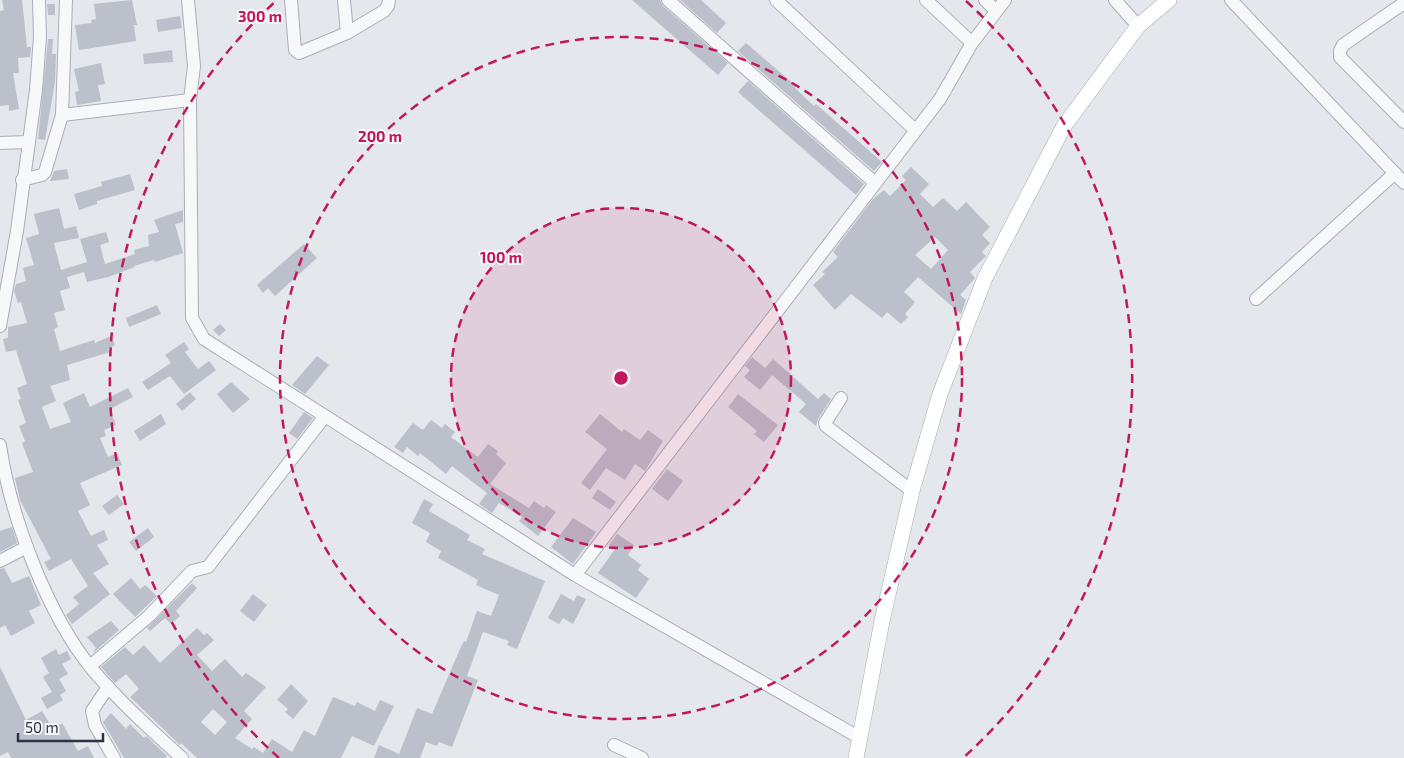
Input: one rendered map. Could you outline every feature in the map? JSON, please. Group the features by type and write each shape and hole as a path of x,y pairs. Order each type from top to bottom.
{"main road":[{"path":"856,758 882,621 912,491 940,394 985,278 1064,126 1138,26 1169,0"}],"street":[{"path":"0,326 17,231 28,142 40,37 39,0"},
{"path":"22,180 42,175 45,172 62,115 66,0"},
{"path":"188,0 194,66 190,100 192,318 196,329 212,346 326,416 575,575 860,738"},
{"path":"291,0 294,50 299,53 347,33 384,11 388,6 389,0"},
{"path":"344,0 347,33"},
{"path":"668,0 874,182"},
{"path":"776,0 915,130"},
{"path":"926,0 972,43"},
{"path":"986,0 996,11"},
{"path":"575,575 874,182 940,99 972,43 1005,0"},
{"path":"1115,0 1138,26"},
{"path":"1231,0 1404,183"},
{"path":"1404,4 1343,45 1340,57 1404,122"},
{"path":"62,115 190,100"},
{"path":"0,143 28,142"},
{"path":"1256,299 1395,173"},
{"path":"841,398 825,420 826,426 912,491"},
{"path":"90,666 150,616 192,571 208,567 326,416"},
{"path":"0,445 16,515 27,546 71,639 108,687 182,758"},
{"path":"0,561 27,546"},
{"path":"108,687 96,702 92,711 95,725 114,758"},
{"path":"614,746 642,758"}],"building":[{"path":"2,0 22,0 27,47 31,47 30,57 18,58 19,73 13,73 19,109 9,111 9,105 0,106 0,11 4,10"},
{"path":"132,0 137,25 134,25 136,41 79,50 75,25 92,23 91,20 96,19 94,4"},
{"path":"632,0 660,0 663,6 728,63 718,75"},
{"path":"680,0 701,0 726,23 717,33"},
{"path":"47,4 55,4 55,15 48,15"},
{"path":"180,16 182,28 158,32 156,20"},
{"path":"48,39 53,39 52,54 56,54 55,82 45,140 38,139"},
{"path":"746,43 796,86 795,88 814,106 816,104 882,162 874,171 738,51"},
{"path":"172,50 173,62 144,64 143,54"},
{"path":"101,63 105,84 98,85 101,101 77,105 75,92 79,91 74,69"},
{"path":"748,81 864,184 856,195 738,92"},
{"path":"911,167 929,184 920,194 933,207 943,198 957,211 966,202 990,227 982,235 990,243 982,252 986,256 970,272 975,278 960,295 966,300 961,314 918,277 904,292 915,302 905,314 908,317 901,324 887,312 882,318 851,294 835,310 813,285 825,274 822,272 838,257 833,252 873,199 884,190 890,196 906,180 902,176","holes":["935,237 948,250 931,269 915,255"]},
{"path":"67,169 69,179 50,181 54,171"},
{"path":"130,174 135,190 97,201 97,204 79,210 74,194 102,186 101,182"},
{"path":"59,208 64,229 76,226 79,238 54,243 61,270 87,262 80,239 106,232 109,242 100,245 105,264 135,254 134,250 149,246 148,235 159,232 154,220 183,210 183,222 175,224 183,253 155,262 154,260 134,266 108,277 87,282 84,272 67,277 70,288 60,291 65,310 54,313 58,327 54,329 60,351 94,340 95,343 111,336 115,345 108,349 110,352 67,365 70,380 50,386 56,401 42,407 50,429 71,422 63,403 84,393 90,407 128,388 133,397 110,409 116,425 104,430 106,436 100,438 108,457 117,453 122,465 80,483 90,505 78,511 91,536 104,530 108,540 97,545 109,564 93,573 110,594 72,624 66,615 79,604 73,597 88,586 71,559 49,571 44,562 51,559 20,500 15,478 33,472 22,443 25,441 19,426 26,423 18,400 21,399 17,388 27,384 16,350 6,352 3,339 8,338 8,327 27,323 21,302 18,303 14,291 16,284 26,281 23,268 34,265 26,238 39,234 34,214"},
{"path":"304,244 317,258 275,296 268,288 263,293 257,285"},
{"path":"157,305 161,314 129,327 126,318"},
{"path":"220,324 226,330 219,336 213,330"},
{"path":"184,342 189,349 185,352 198,369 209,361 216,370 184,394 170,376 148,390 142,382 171,363 165,355"},
{"path":"317,356 329,365 305,394 292,385"},
{"path":"752,357 765,368 773,359 818,399 824,393 831,399 818,419 816,426 799,412 806,404 772,375 760,390 744,377 750,370 745,366"},
{"path":"231,382 250,399 233,413 217,394"},
{"path":"190,392 196,399 182,411 176,404"},
{"path":"738,394 778,425 764,442 754,434 757,431 728,407"},
{"path":"304,412 313,418 297,439 289,433"},
{"path":"161,414 166,424 140,441 134,431"},
{"path":"600,414 622,432 624,429 640,440 648,430 663,441 645,471 635,464 625,480 606,468 590,490 581,483 607,449 585,432"},
{"path":"431,420 442,428 445,424 455,432 451,437 478,457 488,444 498,451 496,454 506,463 490,484 529,508 534,501 544,508 546,505 556,512 538,536 519,521 522,517 499,503 492,513 479,504 487,493 452,466 446,474 420,453 418,456 407,447 403,453 394,447 413,423 423,430"},
{"path":"667,469 683,481 668,501 652,489"},
{"path":"598,489 616,502 610,510 592,498"},
{"path":"117,495 124,504 109,515 102,506"},
{"path":"424,499 433,504 429,511 470,535 467,540 485,549 482,554 545,581 517,649 507,645 509,641 483,632 467,676 478,680 452,747 439,742 437,746 426,742 420,758 374,758 379,745 399,754 417,708 432,714 460,649 464,641 466,642 477,611 491,616 499,595 476,585 478,580 438,558 441,551 426,542 430,533 412,523"},
{"path":"573,518 596,532 573,564 551,547"},
{"path":"12,527 17,543 0,552 0,531"},
{"path":"148,528 154,537 136,551 129,542"},
{"path":"617,534 634,545 628,555 641,565 638,570 649,579 636,598 598,573 615,549 609,545"},
{"path":"4,568 12,583 29,576 41,605 29,611 35,623 11,636 5,625 0,628 0,569"},
{"path":"131,578 140,589 145,585 157,596 135,617 113,594"},
{"path":"192,583 197,588 176,611 180,616 171,624 165,618 150,631 147,628"},
{"path":"253,594 267,605 254,622 240,611"},
{"path":"561,594 574,601 577,595 586,599 573,624 563,618 559,624 548,618"},
{"path":"111,621 119,630 92,654 96,648 87,637"},
{"path":"197,628 204,635 207,633 214,640 197,655 212,671 225,659 242,677 246,673 266,687 244,711 252,719 235,738 252,749 254,747 263,753 272,739 292,752 304,730 315,736 333,697 355,706 357,702 375,711 380,700 394,706 374,746 352,736 341,758 197,758 181,743 180,745 130,697 139,689 126,674 115,683 101,667 125,647 133,655 144,645 160,663","holes":["213,709 227,722 215,735 201,722"]},
{"path":"56,649 59,655 67,651 71,659 62,664 68,674 59,679 66,691 60,695 63,700 47,709 41,698 52,692 43,677 49,673 41,658"},
{"path":"0,667 26,720 42,711 53,729 62,723 78,751 88,746 94,758 11,758 8,752 0,756"},
{"path":"291,684 308,701 293,719 285,712 288,709 277,700"},
{"path":"111,713 126,729 130,724 167,756 165,758 124,758 103,722"}]}
